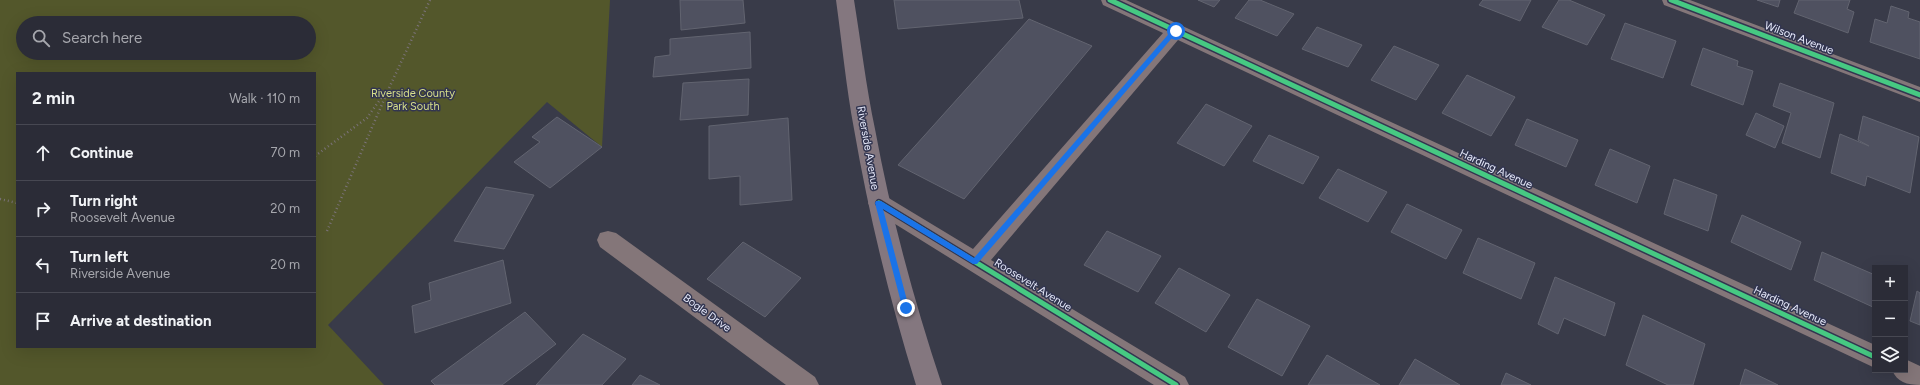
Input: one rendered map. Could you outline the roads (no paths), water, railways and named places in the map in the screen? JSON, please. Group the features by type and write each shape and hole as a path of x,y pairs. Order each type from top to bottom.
{"main road":[{"name":"Riverside Avenue","path":"845,0 864,128 879,203 925,384"}],"street":[{"name":"Harding Avenue","path":"1110,0 1872,356"},
{"name":"Wilson Avenue","path":"1671,0 1920,95"},
{"path":"975,262 1176,31"},
{"name":"Roosevelt Avenue","path":"879,203 1176,385"},
{"name":"Bogle Drive","path":"608,240 806,385"},
{"path":"1908,372 1920,378"}],"park label":[{"name":"Riverside County Park South","path":"413,99"}]}
